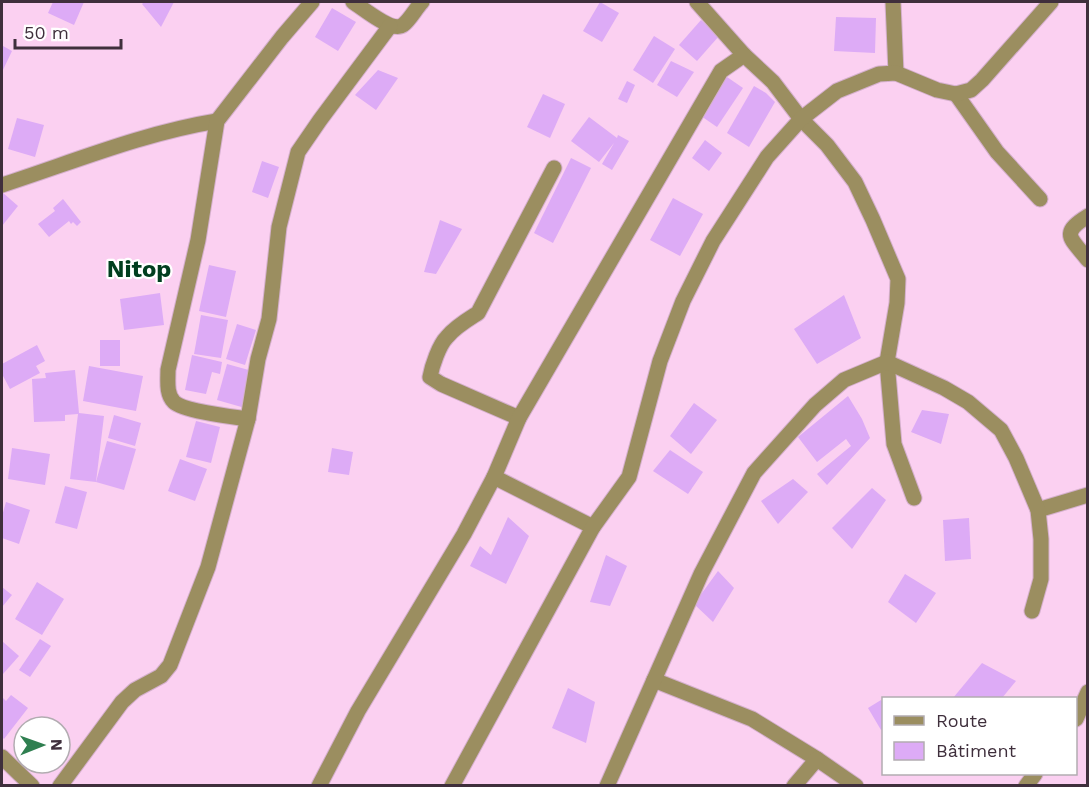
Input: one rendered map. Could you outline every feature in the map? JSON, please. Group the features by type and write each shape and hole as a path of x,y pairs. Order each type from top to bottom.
{"street":[{"path":"248,420 185,408 174,402 168,391 168,370 198,240 217,122 312,2"},
{"path":"352,2 390,26 397,27 404,24 422,2"},
{"path":"697,2 744,55 773,82 801,119 827,145 855,182 873,220 898,279 897,303 887,362 894,444 914,498"},
{"path":"893,2 896,73"},
{"path":"452,786 593,527 629,477 660,361 683,301 713,241 767,157 801,119 837,92 879,74 896,73 937,90 956,94 971,90 1051,2"},
{"path":"60,786 122,702 135,690 161,676 171,665 208,567 248,420 258,359 269,319 279,227 298,152 390,26"},
{"path":"319,786 358,711 464,534 494,477 519,418 721,71 744,55"},
{"path":"956,94 997,152 1040,199"},
{"path":"2,185 122,144 199,124 217,122"},
{"path":"519,418 430,377 445,338 478,313 554,168"},
{"path":"1088,216 1070,230 1070,236 1088,261"},
{"path":"607,786 701,574 754,473 815,405 844,380 887,362 944,388 968,402 1001,430 1016,458 1038,510 1041,579 1032,611"},
{"path":"494,477 593,527"},
{"path":"1038,510 1088,495"},
{"path":"654,680 752,719 856,786"},
{"path":"1077,717 1088,692"},
{"path":"2,757 32,786"},
{"path":"794,786 817,759"}],"building":[{"path":"53,2 84,2 74,25 48,13"},
{"path":"144,2 174,2 161,27 142,4"},
{"path":"600,2 619,13 602,42 583,31"},
{"path":"332,8 356,22 338,51 315,37"},
{"path":"836,17 876,18 875,53 834,51"},
{"path":"701,20 719,36 697,61 679,45"},
{"path":"654,36 675,49 653,83 633,70"},
{"path":"3,46 12,51 2,72 2,50"},
{"path":"671,61 694,72 677,97 657,85"},
{"path":"378,70 398,78 376,110 355,95"},
{"path":"727,77 743,88 717,127 701,116"},
{"path":"627,81 635,85 627,103 618,99"},
{"path":"754,86 775,102 749,147 727,133"},
{"path":"543,94 565,104 550,138 527,127"},
{"path":"589,117 617,138 618,135 629,141 612,170 602,164 614,143 599,162 571,141"},
{"path":"17,118 44,125 35,157 8,149"},
{"path":"705,140 722,153 709,171 692,158"},
{"path":"571,158 591,168 553,243 534,233"},
{"path":"262,161 279,167 268,198 252,192"},
{"path":"2,192 18,206 2,226"},
{"path":"673,198 703,214 680,256 650,240"},
{"path":"63,199 81,222 77,226 69,221 49,237 38,224 55,211 53,208"},
{"path":"440,220 462,229 436,274 424,272"},
{"path":"209,265 236,271 226,317 199,311"},
{"path":"160,293 164,325 124,330 120,299"},
{"path":"844,295 861,338 817,364 794,329"},
{"path":"201,315 228,320 221,358 194,354"},
{"path":"237,324 256,330 245,365 226,359"},
{"path":"100,340 120,340 120,366 100,366"},
{"path":"37,345 45,361 36,366 40,373 10,389 2,374 2,364"},
{"path":"192,355 222,362 220,374 212,372 206,394 185,390"},
{"path":"227,364 256,372 245,408 217,400"},
{"path":"89,366 143,376 136,411 83,401"},
{"path":"75,370 79,413 104,416 96,482 70,479 78,414 65,415 65,421 34,422 32,379 46,378 45,373"},
{"path":"848,396 870,438 827,485 817,474 851,446 846,439 817,462 798,437"},
{"path":"694,403 717,420 691,454 670,436"},
{"path":"922,410 949,414 941,444 911,432"},
{"path":"114,415 141,423 135,446 108,438"},
{"path":"196,421 220,427 211,463 186,457"},
{"path":"107,441 136,449 124,490 96,482"},
{"path":"12,448 50,454 45,485 8,479"},
{"path":"332,448 353,452 349,475 328,472"},
{"path":"670,450 703,472 688,494 653,471"},
{"path":"180,459 207,469 195,501 168,491"},
{"path":"793,479 808,492 778,524 761,501"},
{"path":"65,486 87,492 77,529 55,523"},
{"path":"872,488 886,500 852,549 832,528"},
{"path":"6,502 30,510 19,544 2,538 2,516"},
{"path":"508,517 529,536 506,584 470,566 480,546 491,555"},
{"path":"969,518 971,559 945,561 943,520"},
{"path":"606,555 627,566 610,606 590,602"},
{"path":"718,571 734,588 713,622 694,604"},
{"path":"905,574 936,593 916,623 888,602"},
{"path":"37,582 64,599 42,635 15,619"},
{"path":"2,587 12,595 2,607"},
{"path":"40,639 51,646 30,677 19,670"},
{"path":"2,641 19,656 3,674 2,672"},
{"path":"982,663 1016,681 1003,697 954,697"},
{"path":"568,688 595,702 586,743 552,728"},
{"path":"11,695 28,708 23,715 12,715 12,729 4,739 2,737 2,697 6,701"},
{"path":"882,701 881,730 868,708"}],"district":[{"name":"Nitop","path":"139,269"}]}
